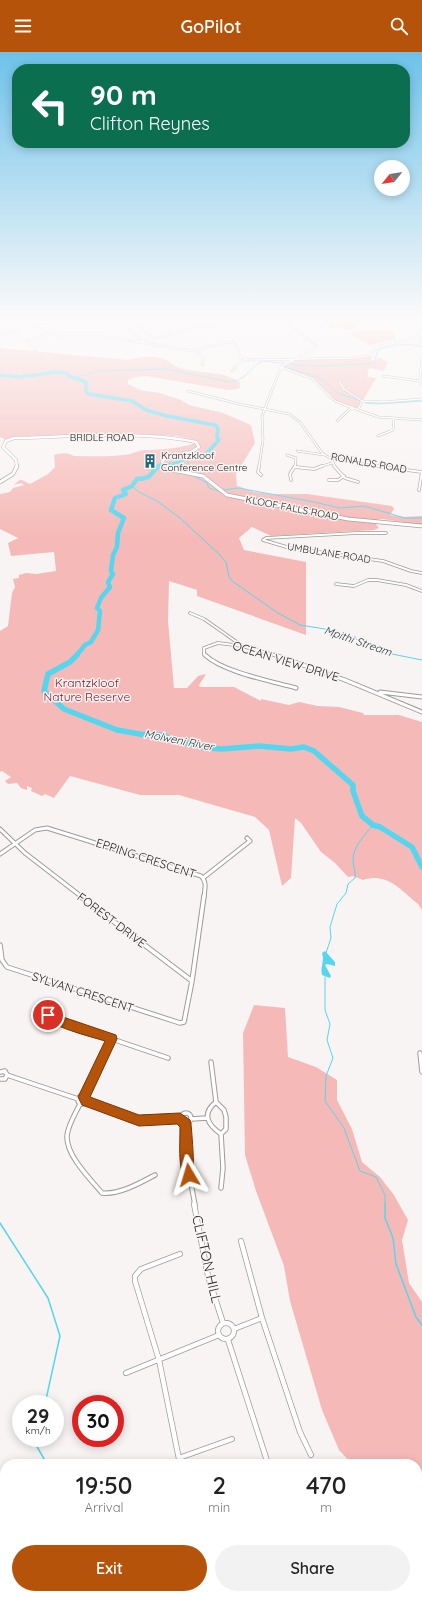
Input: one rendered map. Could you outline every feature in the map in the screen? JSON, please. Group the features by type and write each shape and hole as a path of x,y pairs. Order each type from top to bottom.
{"main road":[{"name":"BRIDLE ROAD","path":"0,482 11,476 17,469 18,464 16,460 4,450 3,446 6,441 17,437 128,436 184,439 194,441 199,445 194,451 166,456 162,461 163,464 170,468"},
{"name":"KLOOF FALLS ROAD","path":"170,468 206,478 219,491 231,496 348,519 422,526"}],"street":[{"name":"RONALDS ROAD","path":"193,392 285,413 298,420 325,455 331,458 390,469 422,472"},
{"path":"261,475 258,472 258,469 263,440 261,418 271,392"},
{"path":"326,392 334,400 378,417 422,420"},
{"path":"349,392 362,401 384,402 422,399"},
{"path":"358,410 362,401"},
{"path":"336,421 352,407"},
{"path":"378,436 393,430 394,418"},
{"path":"407,419 410,424"},
{"path":"297,452 325,455"},
{"path":"287,456 296,458 295,467 290,474 291,480"},
{"path":"331,458 332,462 348,480 358,482"},
{"path":"295,467 314,469 332,462"},
{"path":"419,490 422,472"},
{"path":"330,480 336,480 344,476"},
{"name":"UMBULANE ROAD","path":"386,533 330,534 266,538 263,540 290,548 383,561 410,571 422,573"},
{"path":"336,584 354,586 368,580 377,580 406,585 422,591"},
{"path":"190,613 204,619 241,645"},
{"name":"OCEAN VIEW DRIVE","path":"296,688 217,664 206,658 204,648 210,643 220,642 241,645 328,673 377,692 422,712"},
{"path":"377,692 422,697"},
{"name":"EPPING CRESCENT","path":"14,844 35,830 52,828 195,873 203,878 206,884 192,981"},
{"name":"FOREST DRIVE","path":"0,829 14,844 192,981"},
{"path":"203,878 250,841 247,838"},
{"path":"0,854 14,844"},
{"name":"SYLVAN CRESCENT","path":"0,945 2,960 7,967 182,1023 184,1022 192,981"},
{"path":"48,1015 56,1020 168,1058"},
{"path":"0,1072 5,1071 8,1075 84,1104 112,1039"},
{"path":"420,1053 422,1072"},
{"path":"211,1062 216,1102"},
{"path":"0,1079 5,1078 8,1075"},
{"path":"155,1174 148,1180 108,1194 102,1193 75,1162 67,1137 68,1127 80,1097 139,1120 180,1118 182,1115 187,1113 191,1119"},
{"path":"216,1102 210,1107 207,1118 211,1127 221,1134"},
{"path":"216,1102 220,1103 225,1113 226,1129 221,1134 223,1168 222,1188"},
{"path":"180,1118 185,1124 189,1123 191,1119 207,1118"},
{"name":"CLIFTON HILL","path":"185,1124 186,1157 208,1276 223,1323"},
{"path":"242,1241 262,1318 300,1432 311,1455"},
{"path":"180,1254 140,1269 135,1276 135,1281 159,1360 179,1458 232,1439"},
{"path":"234,1329 262,1318"},
{"path":"228,1340 223,1340 219,1336 219,1327 223,1323 228,1323 234,1329"},
{"path":"228,1340 232,1337 234,1329"},
{"path":"126,1373 219,1336"},
{"path":"228,1340 266,1459"}],"green space":[{"name":"Krantzkloof Nature Reserve","path":"0,392 160,393 181,400 189,405 223,413 251,425 255,443 236,474 237,487 238,486 254,492 272,494 307,494 392,506 394,509 390,515 403,517 422,516 422,525 382,519 376,520 375,523 379,528 374,530 271,536 252,527 239,538 244,550 306,562 306,635 197,596 197,590 169,581 168,621 174,688 187,688 198,676 206,674 199,685 200,687 234,687 261,701 261,699 289,705 299,702 318,706 339,707 363,713 364,715 399,715 422,722 422,910 418,904 387,880 372,878 363,880 353,876 348,877 335,863 321,852 301,823 295,818 291,878 282,886 269,830 255,817 179,795 140,795 70,776 54,798 45,794 42,796 31,791 32,788 27,786 27,790 21,788 17,783 8,784 5,781 11,777 2,771 0,772 0,631 8,626 12,593 15,587 13,579 19,578 19,575 26,573 36,574 56,571 54,552 11,556 8,543 18,538 0,529 0,494 10,492 13,488 24,485 21,483 14,485 20,480 30,484 48,474 55,467 54,455 64,453 74,456 118,456 142,450 165,449 199,442 181,437 160,435 30,436 11,437 6,440 0,437"},
{"path":"327,392 368,392 358,409 335,400"},
{"path":"254,1005 285,1008 288,1057 316,1067 337,1080 337,1100 352,1129 362,1162 380,1177 394,1195 408,1220 402,1240 409,1283 422,1302 422,1459 347,1459 339,1450 322,1410 290,1301 284,1266 256,1191 245,1155 243,1033"}],"water":[{"path":"325,951 335,962 335,966 325,965 331,976 330,978 322,975 322,953"}],"waterway":[{"name":"Molweni River","path":"87,392 89,394 132,401 146,410 167,416 215,425 218,428 217,437 219,440 204,456 184,459 173,464 161,465 158,467"},
{"path":"336,392 361,401"},
{"path":"366,403 377,404 422,401"},
{"path":"188,460 188,472"},
{"name":"Molweni River","path":"76,656 85,645 91,642 98,630 100,611 97,608 101,598 110,587 108,582 113,574 111,571 113,555 117,547 118,533 124,518 111,510 115,498 126,494 123,490 132,486 137,479 150,476 158,467"},
{"path":"194,476 207,483 209,488 219,491"},
{"name":"Mpithi Stream","path":"132,486 139,492 157,501 180,518 226,562 229,577 232,581 278,613 300,625 325,629 347,635 392,654 422,660"},
{"path":"223,490 238,488 340,508 364,506 405,518 422,518"},
{"name":"Molweni River","path":"76,656 70,662 48,674 44,691 64,709 117,730 145,735 164,735 170,739 209,748 222,749 259,746 291,749 304,747 314,751 353,785 353,791 362,816 373,825 380,827 412,847 422,867"},
{"path":"326,953 331,938 330,927 337,904 346,893 348,884 355,878 353,865 355,850 360,841 373,825"},
{"path":"325,977 325,1010 330,1024 327,1040 333,1058 326,1076 325,1101 344,1128 360,1171 376,1177 385,1195 385,1218 393,1238 396,1264 416,1317 422,1325"},
{"path":"0,1223 48,1298 60,1336 47,1395"},
{"path":"37,1447 44,1459"}],"place":[{"name":"Krantzkloof Conference Centre","path":"150,461"}],"route":[{"path":"48,1015 56,1020 112,1039 84,1097 86,1101 132,1119 180,1118 185,1124 186,1157 189,1175"}]}
